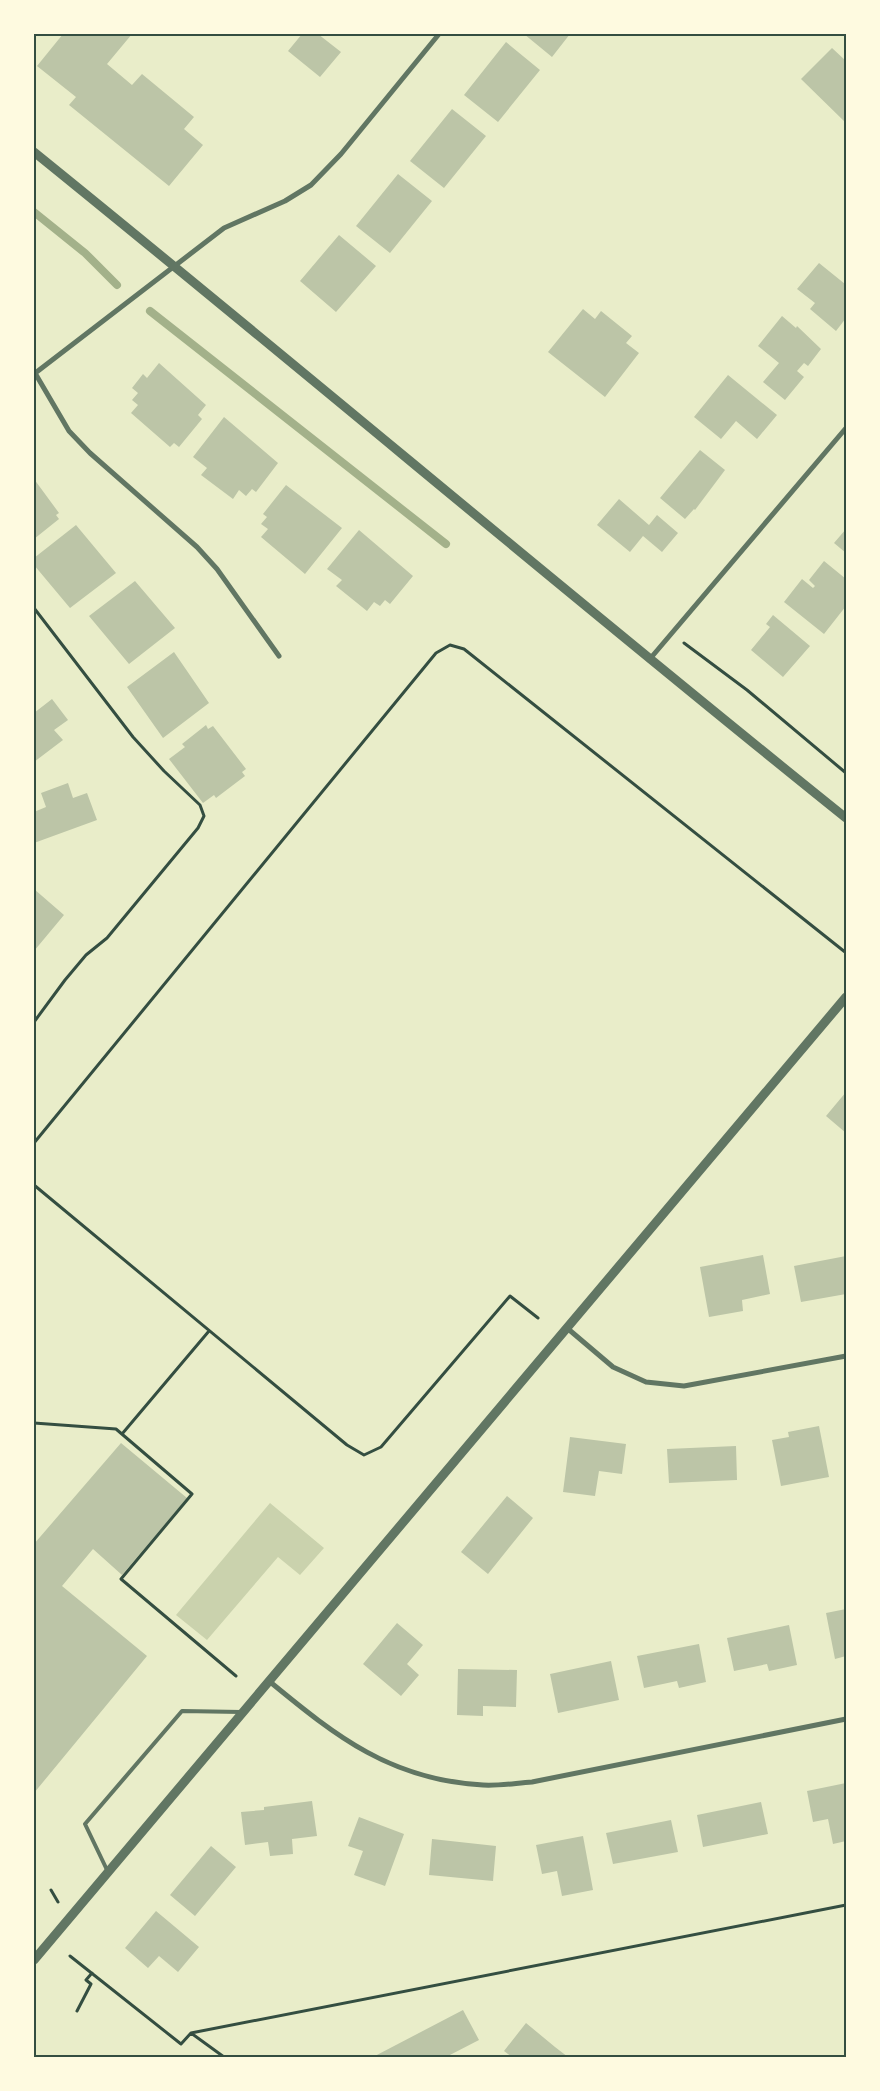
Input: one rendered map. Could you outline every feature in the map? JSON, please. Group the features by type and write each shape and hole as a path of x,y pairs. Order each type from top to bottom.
{"street":[{"path":"279,656 217,569 197,547 105,466 70,431 34,373 224,228 285,201 311,185 347,148 439,34"},
{"path":"34,152 175,266 649,660 846,818"},
{"path":"649,660 846,428"},
{"path":"34,1960 846,996"},
{"path":"567,1328 613,1367 646,1382 684,1386 846,1356"},
{"path":"269,1681 338,1735 393,1766 441,1781 485,1786 532,1782 846,1719"}],"lane":[{"path":"108,1872 85,1824 182,1710 243,1712"}],"path":[{"path":"34,608 134,737 164,771 200,805 204,816 198,828 107,938 86,955 34,1022"},
{"path":"672,633 747,690 846,773"},
{"path":"34,1143 436,653 450,645 464,649 845,952"},
{"path":"34,1185 347,1445 364,1455 381,1447 510,1296 538,1318"},
{"path":"122,1434 209,1331"},
{"path":"34,1423 116,1429 192,1494 121,1580 236,1676"},
{"path":"51,1890 58,1902"},
{"path":"70,1956 181,2044 191,2033 846,1904"},
{"path":"77,2011 91,1984 86,1980 92,1973"},
{"path":"191,2033 224,2057"}],"green space":[{"path":"270,1503 324,1548 300,1575 278,1557 207,1640 176,1615"}],"building":[{"path":"63,34 132,34 107,64 132,85 142,74 194,117 184,129 203,145 169,186 69,105 76,97 37,66"},
{"path":"302,34 318,34 341,52 320,77 288,51"},
{"path":"524,34 570,34 552,57"},
{"path":"506,42 540,70 498,122 464,95"},
{"path":"832,48 846,61 846,123 801,79"},
{"path":"452,109 486,136 444,188 410,161"},
{"path":"398,174 432,201 390,253 356,226"},
{"path":"339,235 376,266 336,312 300,281"},
{"path":"819,263 845,284 846,282 846,318 836,331 810,309 815,303 797,289"},
{"path":"583,309 595,319 601,311 632,336 626,343 639,353 605,397 548,352"},
{"path":"782,316 796,328 797,326 821,349 808,366 804,363 797,371 804,377 785,400 763,382 779,363 758,346"},
{"path":"159,363 206,405 198,415 202,419 179,447 174,443 170,447 131,413 138,405 132,400 138,393 132,388 143,374 147,378"},
{"path":"728,375 777,415 757,439 736,421 721,439 694,417"},
{"path":"224,417 278,463 256,492 252,489 246,496 239,490 233,499 201,475 207,468 193,457"},
{"path":"700,450 725,470 695,510 685,519 660,498"},
{"path":"34,479 59,513 56,515 59,519 34,539"},
{"path":"286,485 342,528 305,574 261,537 268,529 261,524 267,517 263,514"},
{"path":"619,499 649,525 657,515 678,533 662,552 643,536 630,552 597,525"},
{"path":"76,525 116,573 70,608 34,565 34,558"},
{"path":"846,529 846,553 834,543"},
{"path":"359,530 413,576 390,604 385,600 380,606 374,602 367,611 336,586 342,580 327,569"},
{"path":"824,561 846,579 846,606 824,634 784,602 802,579 813,588 815,586 809,580"},
{"path":"135,581 175,628 129,664 89,616"},
{"path":"773,615 810,646 783,677 751,650 770,627 766,624"},
{"path":"174,652 209,703 163,738 127,687"},
{"path":"52,699 68,720 54,730 63,740 34,762 34,713"},
{"path":"206,725 208,729 213,726 246,769 242,772 245,776 216,798 214,795 203,803 169,759 185,747 182,744"},
{"path":"68,783 73,798 87,793 97,820 34,843 34,812 46,807 41,793"},
{"path":"34,889 64,915 34,951"},
{"path":"846,1092 846,1133 826,1116"},
{"path":"763,1255 770,1294 742,1300 743,1311 709,1317 700,1267"},
{"path":"846,1256 846,1294 801,1302 794,1266"},
{"path":"819,1426 829,1477 781,1486 772,1440 789,1437 788,1432"},
{"path":"570,1437 626,1444 622,1474 599,1471 595,1496 563,1492"},
{"path":"121,1443 187,1498 122,1575 93,1549 62,1586 147,1656 34,1793 34,1544"},
{"path":"736,1446 737,1480 669,1483 667,1449"},
{"path":"507,1496 533,1518 488,1574 461,1552"},
{"path":"846,1609 846,1656 835,1659 826,1613"},
{"path":"397,1623 423,1645 407,1664 419,1675 401,1696 363,1664"},
{"path":"789,1625 797,1665 769,1671 767,1664 734,1671 727,1638"},
{"path":"699,1644 706,1682 679,1688 677,1681 644,1688 637,1656"},
{"path":"611,1661 619,1700 558,1713 550,1674"},
{"path":"458,1669 517,1670 516,1707 483,1706 483,1716 457,1715"},
{"path":"846,1783 846,1841 833,1844 828,1819 813,1822 807,1791"},
{"path":"312,1801 317,1836 292,1839 293,1854 270,1856 268,1842 245,1845 241,1812 264,1810 264,1807"},
{"path":"761,1802 768,1834 703,1847 697,1815"},
{"path":"359,1817 404,1834 385,1886 354,1875 363,1851 348,1846"},
{"path":"671,1820 678,1852 613,1864 606,1833"},
{"path":"583,1836 593,1890 562,1896 557,1871 542,1874 536,1845"},
{"path":"432,1839 496,1846 493,1881 429,1875"},
{"path":"211,1846 236,1867 195,1916 170,1895"},
{"path":"156,1911 199,1947 178,1972 159,1956 148,1968 125,1948"},
{"path":"463,2010 479,2040 446,2057 373,2057"},
{"path":"526,2023 568,2057 512,2057 504,2051"}],"waterway":[{"path":"34,212 85,253 117,285"},
{"path":"150,311 446,544"}]}
